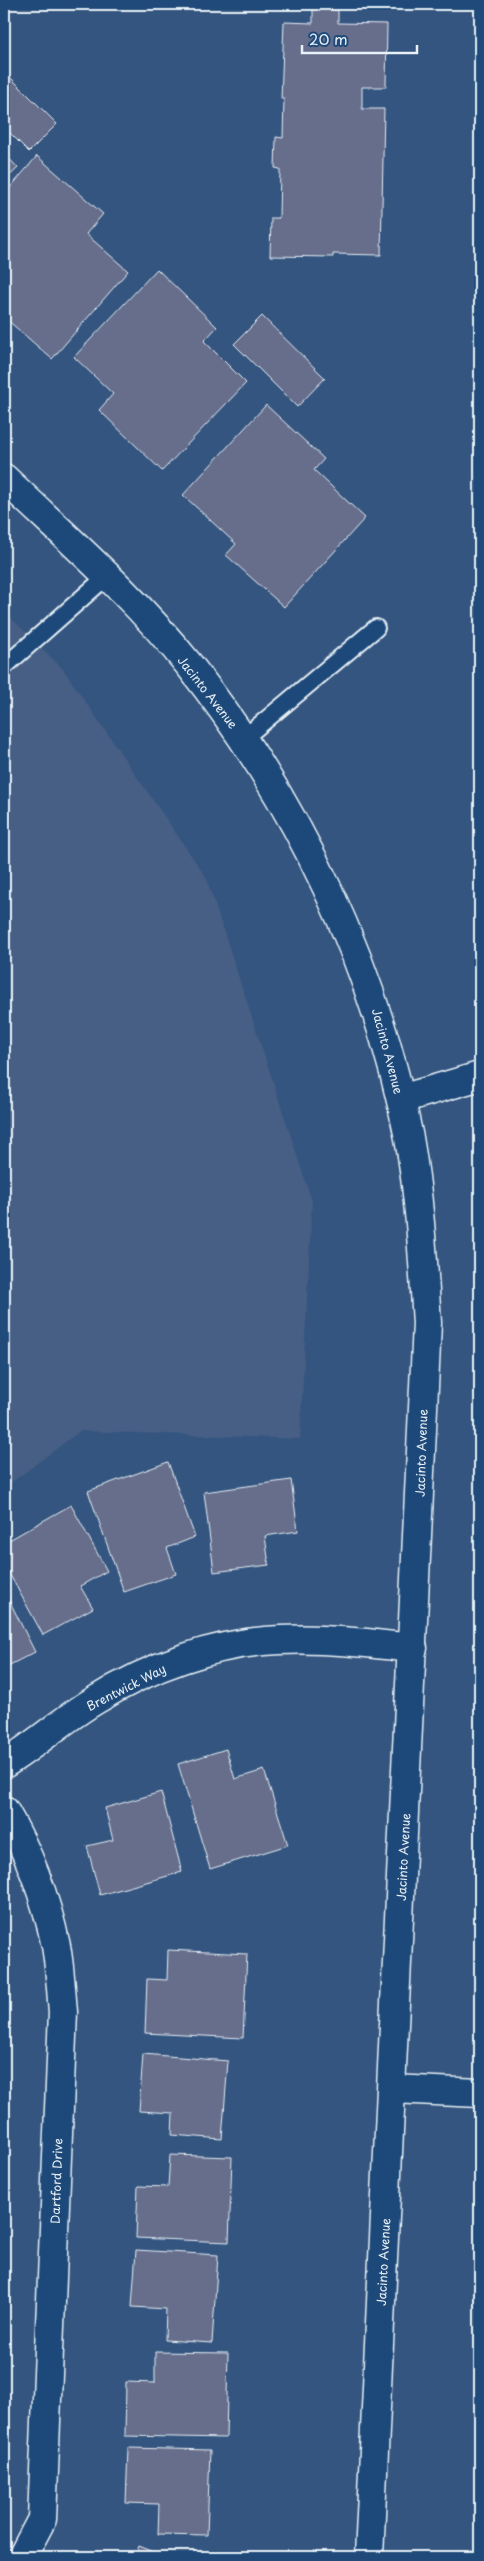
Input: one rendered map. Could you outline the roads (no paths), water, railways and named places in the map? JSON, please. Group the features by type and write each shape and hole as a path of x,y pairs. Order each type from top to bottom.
{"street":[{"name":"Jacinto Avenue","path":"4,478 107,576 189,665 244,738 292,815 333,898 373,999 401,1099 409,1141 422,1232 426,1323 413,1648 368,2557"},
{"path":"401,1099 480,1076"},
{"name":"Brentwick Way","path":"4,1764 30,1748 94,1701 162,1666 223,1648 278,1640 338,1640 413,1648"},
{"name":"Dartford Drive","path":"4,1810 17,1832 42,1892 56,1948 63,2012 42,2519 22,2557"},
{"path":"392,2089 480,2093"}],"lane":[{"path":"4,667 107,576"},
{"path":"244,738 376,628"}]}
